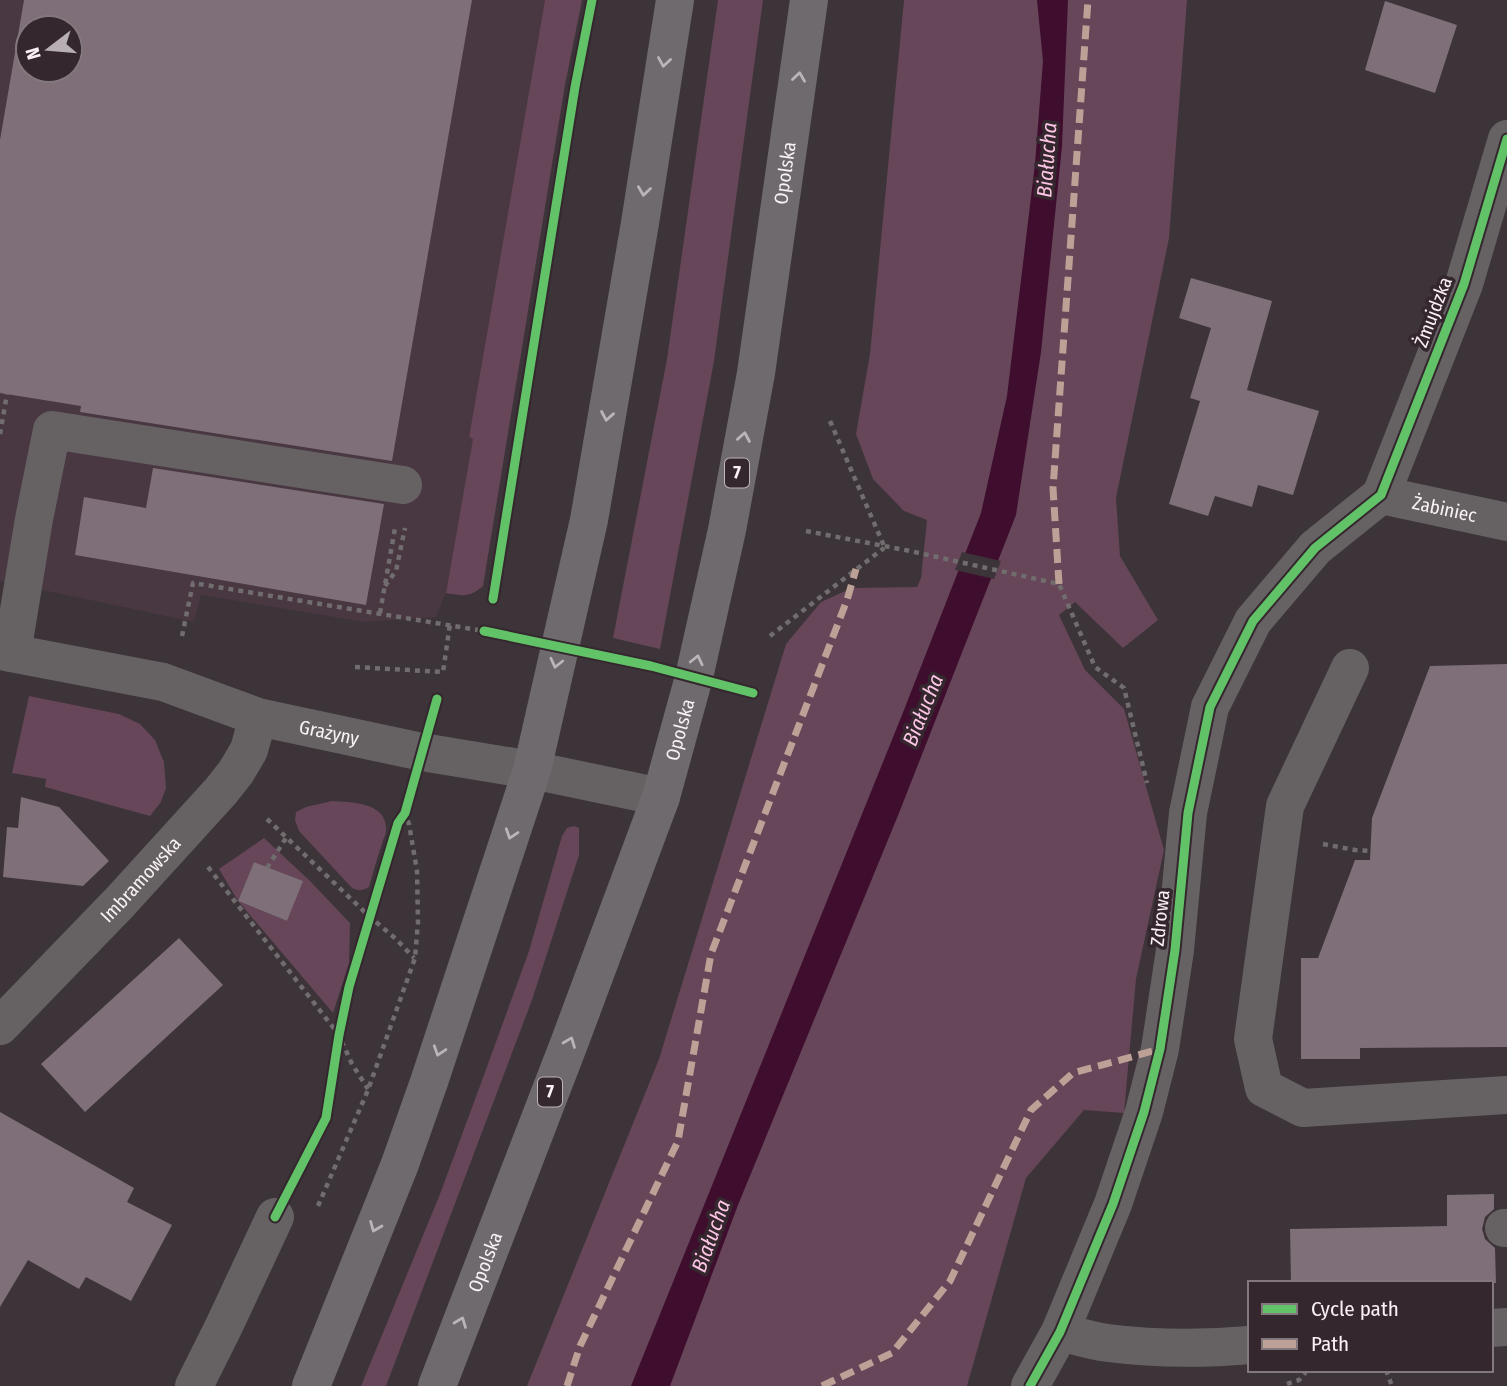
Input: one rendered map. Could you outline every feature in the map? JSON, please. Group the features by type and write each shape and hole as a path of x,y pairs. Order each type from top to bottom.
{"main road":[{"path":"311,1386 400,1164 532,770 589,520 675,0"},
{"name":"Opolska","path":"437,1386 661,797 694,677 732,503 756,373 809,0"}],"street":[{"name":"Żmujdzka","path":"1381,495 1464,284 1507,139"},
{"path":"6,652 52,430 403,485"},
{"name":"Żabiniec","path":"1381,495 1507,522"},
{"name":"Zdrowa","path":"1031,1386 1060,1332 1113,1204 1144,1112 1160,1049 1175,950 1188,813 1210,707 1253,621 1315,548 1381,495"},
{"name":"Grażyny","path":"6,652 163,682 258,717 422,752 532,770 661,797"},
{"path":"1350,668 1285,806 1253,1039 1264,1088 1303,1108 1507,1094"},
{"name":"Imbramowska","path":"0,1026 120,902 221,791 249,750 258,717"},
{"path":"194,1386 275,1217"},
{"path":"1060,1332 1107,1343 1184,1348 1248,1345"}],"path":[{"path":"0,434 7,394"},
{"path":"830,421 884,547"},
{"path":"806,531 1059,584 1096,667 1124,688 1148,786"},
{"path":"380,613 393,540"},
{"path":"770,636 884,547"},
{"path":"182,636 193,583 484,631"},
{"path":"355,667 443,673 450,624"},
{"path":"398,823 405,813"},
{"path":"316,1210 368,1090 415,958 418,871 405,813"},
{"path":"267,820 415,958"},
{"path":"267,867 286,838"},
{"path":"1333,846 1370,851"},
{"path":"205,863 339,1035 368,1090"},
{"path":"366,929 374,904"},
{"path":"337,1049 341,1023"},
{"path":"1287,1384 1299,1380 1305,1372"}],"shaded area":[{"path":"0,0 545,0 469,437 474,438 446,593 436,617 365,622 201,595 194,622 0,581"},
{"path":"545,0 582,0 565,85 483,586 470,594 457,595 446,593 473,439 469,437"},
{"path":"718,0 763,0 714,361 660,649 613,638 667,359"},
{"path":"904,0 1187,0 1169,238 1116,498 1120,556 1158,620 1123,648 1075,602 1059,615 1085,670 1124,709 1164,850 1136,979 1124,1113 1084,1110 1026,1178 967,1386 527,1386 659,1059 786,644 821,602 852,588 917,587 921,578 927,520 904,511 873,479 856,434 870,354"},
{"path":"29,696 119,714 140,724 155,740 164,762 166,788 161,802 150,816 45,787 46,779 12,773"},
{"path":"332,801 366,805 374,808 384,819 385,834 369,887 364,889 352,888 299,831 295,820 296,812"},
{"path":"567,828 579,828 579,855 532,1000 386,1386 361,1386 440,1194 484,1075 529,951 562,836"},
{"path":"264,838 350,923 349,963 333,1013 238,901 219,869","holes":["254,862 302,881 287,921 238,901"]}],"water":[{"name":"Białucha","path":"1037,0 1068,0 1062,146 1041,352 1016,515 899,813 738,1205 670,1386 631,1386 981,513 1007,396 1035,164 1043,61"}],"pier":[{"path":"962,552 1001,561 994,579 955,570"}],"building":[{"path":"24,0 472,0 392,461 80,412 81,406 0,393 0,140 14,58 14,84 84,84 84,14 22,14"},
{"path":"1385,1 1457,25 1435,93 1365,70"},
{"path":"1191,278 1272,301 1247,390 1319,411 1293,495 1258,485 1252,507 1215,496 1208,516 1169,504 1200,401 1190,398 1211,328 1179,318"},
{"path":"153,468 384,504 366,605 75,555 84,497 146,508"},
{"path":"1507,664 1507,1047 1360,1048 1360,1059 1301,1059 1301,958 1318,958 1355,860 1370,860 1372,818 1430,666"},
{"path":"21,797 59,807 109,861 83,886 3,877 7,827 18,828"},
{"path":"254,862 303,881 287,921 238,901"},
{"path":"179,938 223,985 85,1112 41,1064"},
{"path":"0,1112 134,1188 127,1202 172,1225 131,1301 86,1277 79,1289 28,1260 0,1307"},
{"path":"1494,1194 1494,1209 1485,1217 1482,1229 1485,1239 1495,1248 1496,1283 1291,1281 1290,1229 1447,1226 1447,1195"}],"marked path":[{"path":"1059,584 1053,488 1088,0"},
{"path":"567,1386 580,1346 678,1141 711,954 847,600 856,569"},
{"path":"822,1386 892,1353 950,1281 1031,1110 1073,1073 1160,1049"}],"cycle path":[{"path":"493,599 575,87 592,0"},
{"path":"1030,1386 1060,1332 1113,1204 1144,1112 1160,1049 1175,950 1188,813 1210,707 1253,621 1315,548 1381,495 1464,284 1507,139"},
{"path":"484,631 651,666 753,693"},
{"path":"275,1217 326,1118 349,987 398,823 405,813 437,699"}]}
